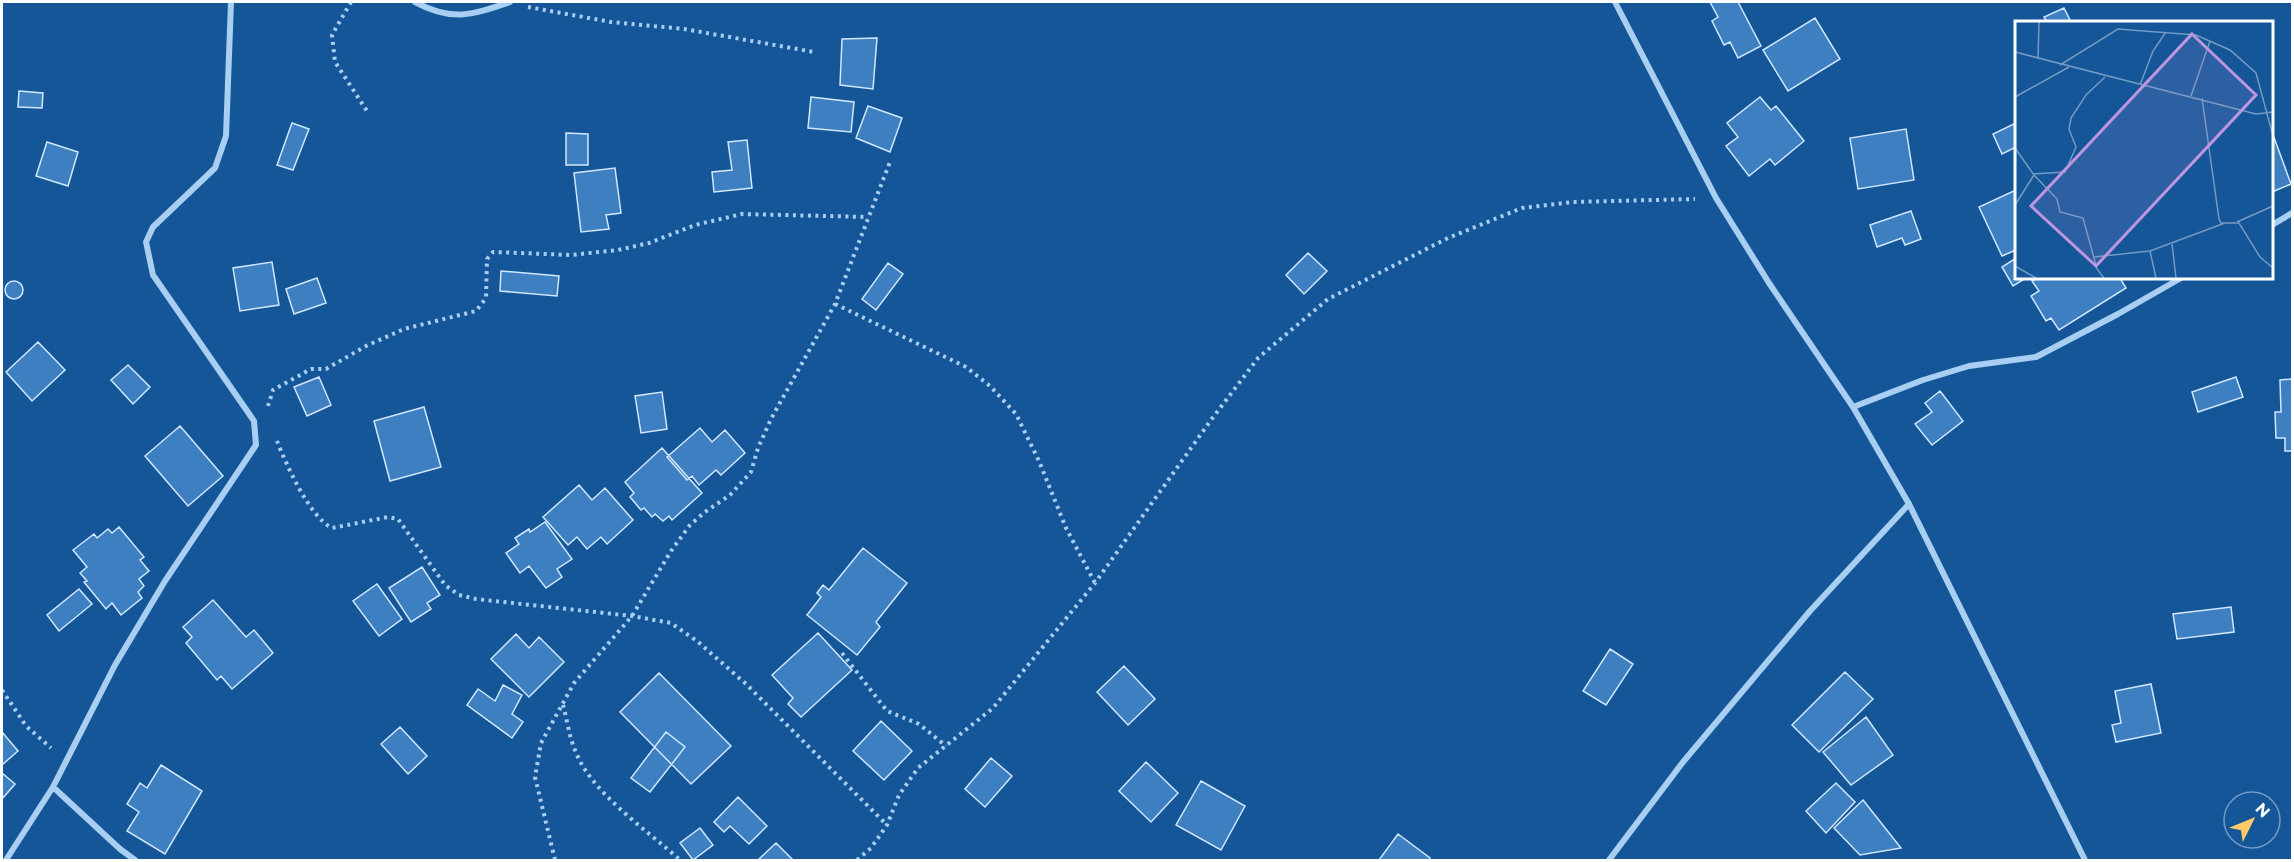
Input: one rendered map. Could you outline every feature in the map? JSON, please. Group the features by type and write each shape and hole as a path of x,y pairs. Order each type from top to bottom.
{"street":[{"path":"6,861 54,787 115,665 165,580 256,445 254,421 153,275 146,242 153,227 215,168 226,136 231,2"},
{"path":"415,2 454,16 466,15 508,2"},
{"path":"1615,2 1716,198 1769,283 1853,407 1909,504 2085,861"},
{"path":"2273,224 2292,213"},
{"path":"1853,407 1923,380 1969,366 2036,357 2179,279"},
{"path":"1609,861 1683,762 1802,619 1909,504"},
{"path":"54,787 135,861"}],"path":[{"path":"351,2 332,35 334,62 367,111"},
{"path":"508,2 611,22 684,29 814,52"},
{"path":"555,861 535,777 541,742 574,683 632,616 670,551 690,525 730,495 751,472 758,448 771,419 835,304 890,162"},
{"path":"857,861 871,848 887,825 899,795 918,768 993,708 1095,584 1210,420 1258,358 1328,299 1448,238 1522,208 1573,202 1716,198"},
{"path":"254,421 266,412 273,390 311,369 326,369 366,346 404,329 476,311 486,298 487,259 493,252 571,255 618,250 649,243 695,225 742,214 868,217"},
{"path":"835,304 966,367 990,386 1016,414 1039,461 1066,528 1095,584"},
{"path":"266,412 281,450 300,488 325,524 332,528 388,517 398,519 445,585 459,595 476,599 632,616 671,623 697,641 746,684 887,825"},
{"path":"842,653 887,711 919,724 946,746"},
{"path":"2,690 26,726 44,743 67,757"},
{"path":"563,704 575,751 587,772 605,794 680,861"}],"building":[{"path":"1710,2 1738,2 1761,46 1738,58 1730,42 1724,45 1712,21 1718,17"},
{"path":"2064,8 2070,21 2046,21 2044,17"},
{"path":"1815,18 1840,59 1788,91 1763,50"},
{"path":"877,38 873,89 840,85 842,39"},
{"path":"19,91 43,93 42,108 18,107"},
{"path":"811,97 854,102 851,132 808,128"},
{"path":"1760,97 1771,110 1776,106 1804,141 1775,165 1770,159 1749,176 1726,146 1738,137 1727,123"},
{"path":"868,106 902,118 890,152 856,138"},
{"path":"292,123 309,129 293,170 277,165"},
{"path":"2015,123 2015,148 2002,154 1993,134"},
{"path":"1906,129 1914,180 1858,189 1850,138"},
{"path":"566,133 588,134 588,165 566,165"},
{"path":"2273,135 2291,184 2273,192"},
{"path":"747,140 752,188 714,192 712,172 732,170 728,142"},
{"path":"47,142 78,152 68,186 36,176"},
{"path":"615,168 621,213 606,215 609,229 581,232 574,173"},
{"path":"2015,190 2015,250 2002,256 1979,207"},
{"path":"1911,211 1921,239 1905,245 1902,238 1877,247 1870,225"},
{"path":"1308,253 1327,271 1304,294 1286,275"},
{"path":"2015,259 2015,279 2024,279 2013,286 2002,267"},
{"path":"272,262 279,305 240,311 233,268"},
{"path":"888,263 903,274 876,310 862,299"},
{"path":"501,271 559,276 557,296 500,291"},
{"path":"317,278 326,303 294,314 286,289"},
{"path":"2036,279 2121,279 2126,288 2059,330 2051,318 2046,321 2031,296 2039,291 2032,281"},
{"path":"14,281 20,284 23,290 20,296 14,299 8,296 5,290 8,284"},
{"path":"38,342 65,370 32,401 6,372"},
{"path":"128,365 150,387 133,404 111,380"},
{"path":"319,377 331,405 307,416 294,387"},
{"path":"2236,377 2243,397 2198,412 2192,392"},
{"path":"2292,379 2292,451 2285,451 2285,438 2276,438 2275,412 2281,412 2280,380"},
{"path":"1940,391 1963,421 1932,445 1915,424 1932,412 1925,403"},
{"path":"662,392 667,429 641,433 635,396"},
{"path":"424,407 441,467 390,481 374,421"},
{"path":"180,426 223,476 188,506 145,456"},
{"path":"700,428 712,442 725,430 745,453 721,475 716,470 699,485 692,476 687,480 667,457"},
{"path":"662,448 702,493 672,520 669,516 663,521 655,514 652,517 644,508 641,510 630,497 634,493 625,482"},
{"path":"579,485 592,500 605,488 633,520 607,544 601,537 587,549 577,537 568,545 543,517"},
{"path":"545,522 572,559 557,569 562,577 546,588 529,566 520,573 506,553 519,544 515,538"},
{"path":"119,527 144,557 140,560 149,571 139,579 144,586 138,592 142,598 121,615 112,603 106,609 84,582 87,581 80,573 87,567 73,550 94,534 97,538 108,529 112,533"},
{"path":"863,548 907,583 876,622 880,627 857,655 807,615 821,597 817,593 823,585 829,590"},
{"path":"422,567 440,595 427,603 431,609 411,622 389,588"},
{"path":"377,584 402,619 379,636 353,601"},
{"path":"79,589 92,604 59,631 47,615"},
{"path":"213,600 246,637 254,630 273,653 232,689 221,676 217,680 186,643 192,637 183,627"},
{"path":"2231,607 2234,632 2177,639 2173,614"},
{"path":"818,633 852,670 801,717 788,704 793,698 772,675"},
{"path":"516,634 529,648 539,637 564,662 529,697 491,659"},
{"path":"1610,649 1633,664 1606,705 1583,691"},
{"path":"1124,666 1155,699 1128,725 1097,692"},
{"path":"1845,672 1873,699 1819,752 1792,725"},
{"path":"659,673 731,746 691,784 620,712"},
{"path":"2151,684 2161,733 2116,742 2112,725 2121,723 2115,691"},
{"path":"503,685 522,695 512,714 523,722 512,738 467,705 478,689 495,701"},
{"path":"1866,717 1893,755 1851,785 1823,752"},
{"path":"881,721 912,751 884,780 853,751"},
{"path":"400,727 427,756 408,774 381,744"},
{"path":"2,732 18,751 3,764 2,762"},
{"path":"666,732 685,747 650,792 631,778"},
{"path":"991,758 1012,776 985,807 965,789"},
{"path":"1146,762 1178,793 1151,822 1119,791"},
{"path":"161,765 202,791 165,854 127,831 139,812 127,804 140,783 147,788"},
{"path":"2,773 15,784 2,799"},
{"path":"1201,781 1245,806 1221,850 1176,825"},
{"path":"1836,783 1855,802 1826,833 1806,811"},
{"path":"738,797 767,826 749,844 730,826 724,832 714,822"},
{"path":"1863,800 1901,848 1860,855 1834,828"},
{"path":"700,828 713,845 693,860 680,843"},
{"path":"1398,834 1430,858 1429,860 1379,860"},
{"path":"776,843 793,860 758,860"}]}
